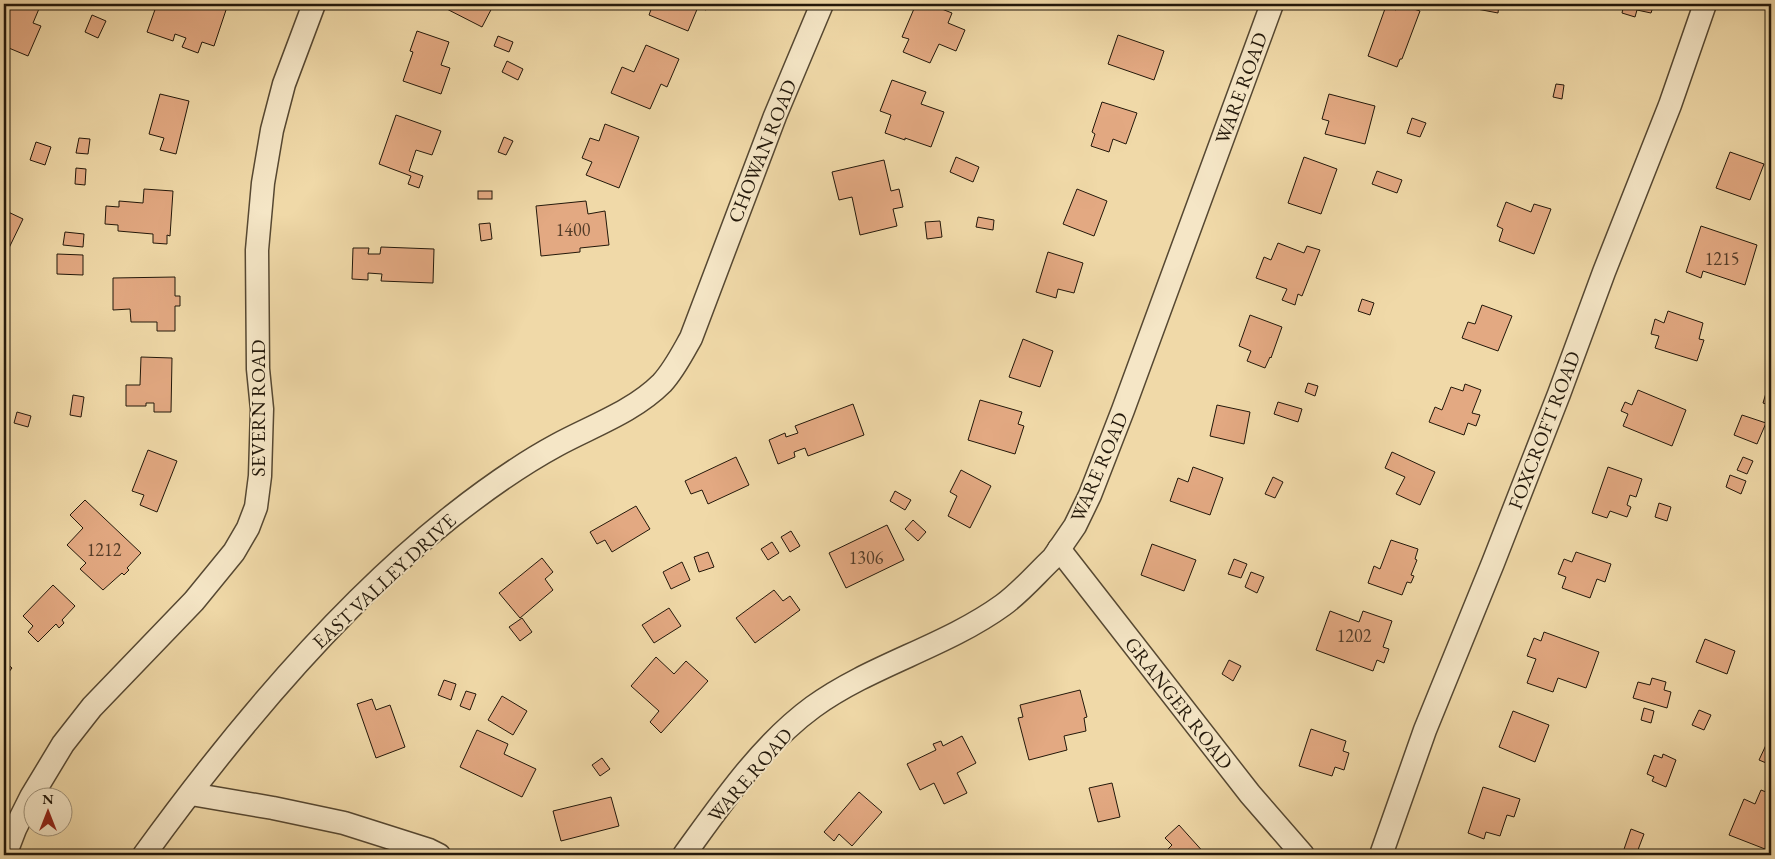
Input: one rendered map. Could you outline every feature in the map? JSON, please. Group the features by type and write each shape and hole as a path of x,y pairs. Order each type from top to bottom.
{"street":[{"name":"SEVERN ROAD","path":"5,855 31,797 63,744 92,707 194,601 234,552 248,528 256,506 260,476 262,409 258,368 257,250 263,183 272,130 284,84 314,4"},
{"name":"CHOWAN ROAD","path":"704,299 775,116 822,4"},
{"name":"WARE ROAD","path":"684,855 740,780 771,744 812,708 843,688 972,624 1004,604 1053,558 1075,526 1090,495 1272,4"},
{"name":"FOXCROFT ROAD","path":"1381,855 1425,730 1559,394 1654,140 1670,104 1705,4"},
{"name":"EAST VALLEY DRIVE","path":"144,855 258,709 312,648 385,574 452,516 504,478 556,446 629,408 662,383 676,366 691,338 704,299"},
{"name":"GRANGER ROAD","path":"1059,549 1250,794 1302,855"},
{"path":"190,794 273,808 344,823 429,850 439,855"}],"building":[{"path":"4,4 41,4 33,23 41,26 28,56 4,46"},
{"path":"157,4 217,4 227,7 214,46 202,42 198,53 182,47 186,38 175,34 173,41 147,32"},
{"path":"437,4 494,4 482,27"},
{"path":"653,4 708,4 706,10 698,7 688,31 649,15"},
{"path":"916,4 929,4 952,13 948,23 965,30 956,51 939,44 930,63 903,52 909,39 902,37"},
{"path":"1398,4 1420,11 1402,59 1400,59 1397,67 1368,56 1386,6 1396,10"},
{"path":"1479,4 1499,4 1498,13 1477,9"},
{"path":"1624,4 1654,4 1651,13 1637,10 1635,17 1622,13"},
{"path":"92,15 106,21 98,38 85,32"},
{"path":"417,31 449,42 441,65 450,68 441,94 403,81 413,52 410,51"},
{"path":"1118,35 1164,51 1154,80 1108,64"},
{"path":"498,36 513,42 509,52 494,46"},
{"path":"646,45 679,59 667,87 661,84 650,109 611,93 622,67 634,72"},
{"path":"507,61 523,69 518,80 502,72"},
{"path":"892,80 926,92 921,104 944,112 931,147 885,133 891,115 880,111"},
{"path":"1556,84 1564,85 1562,99 1553,97"},
{"path":"160,94 189,101 176,154 160,150 164,138 149,134"},
{"path":"1329,94 1375,106 1365,144 1325,134 1329,121 1322,119"},
{"path":"1102,102 1137,113 1126,144 1113,139 1109,152 1091,146 1095,134 1092,132"},
{"path":"396,115 441,131 432,155 416,150 409,171 423,176 419,188 408,184 411,176 379,164"},
{"path":"1412,118 1426,123 1420,137 1407,133"},
{"path":"605,124 639,137 619,188 586,175 592,162 582,158 590,138 599,141"},
{"path":"504,137 513,141 506,155 498,152"},
{"path":"79,138 90,139 88,154 76,153"},
{"path":"36,142 51,147 45,165 30,160"},
{"path":"1730,152 1764,164 1750,200 1716,188"},
{"path":"956,157 979,167 973,182 950,172"},
{"path":"1304,157 1337,169 1321,214 1288,203"},
{"path":"884,160 891,191 899,189 903,207 893,209 897,226 860,235 852,197 839,200 832,172"},
{"path":"76,168 86,169 85,185 75,184"},
{"path":"1377,171 1402,180 1397,193 1372,184"},
{"path":"144,189 173,191 170,236 167,235 167,244 153,243 153,234 118,231 118,225 105,224 106,206 119,207 119,201 143,203"},
{"path":"1077,189 1107,201 1094,236 1063,224"},
{"path":"478,191 492,191 492,199 478,199"},
{"path":"586,201 588,214 605,211 609,245 580,248 580,252 541,256 536,206"},
{"path":"1506,202 1531,212 1534,204 1551,209 1534,254 1499,241 1503,229 1497,226"},
{"path":"4,210 23,219 8,250 4,248"},
{"path":"978,217 994,220 993,230 976,227"},
{"path":"940,221 942,237 927,239 925,222"},
{"path":"490,223 492,239 481,241 479,224"},
{"path":"1701,226 1757,245 1745,285 1703,271 1701,278 1686,272"},
{"path":"65,232 84,234 83,247 63,245"},
{"path":"1278,243 1304,253 1307,246 1320,250 1302,296 1298,294 1295,305 1282,300 1287,289 1256,278 1264,257 1271,260"},
{"path":"381,247 434,249 433,283 381,281 382,274 368,273 368,280 352,279 353,248 369,248 368,254 380,254"},
{"path":"1048,252 1083,263 1074,293 1058,289 1056,298 1036,292"},
{"path":"57,254 83,255 83,275 57,274"},
{"path":"175,277 175,296 180,296 180,306 175,306 175,331 157,331 157,322 131,322 130,309 113,310 113,278"},
{"path":"1362,299 1374,303 1370,315 1358,311"},
{"path":"1482,305 1512,316 1498,351 1462,338 1468,322 1475,324"},
{"path":"1668,311 1703,323 1699,339 1704,340 1697,361 1655,348 1659,336 1651,334 1655,319 1664,323"},
{"path":"1250,315 1282,327 1271,358 1265,368 1247,361 1251,351 1239,346"},
{"path":"1023,339 1053,351 1040,387 1009,377"},
{"path":"141,357 172,358 171,412 154,412 154,403 146,403 146,406 126,406 126,385 140,385"},
{"path":"1308,383 1318,386 1315,396 1305,392"},
{"path":"1465,384 1481,390 1472,413 1480,415 1476,426 1468,423 1464,435 1429,422 1435,407 1442,410 1451,387 1463,391"},
{"path":"1638,390 1686,410 1672,446 1623,426 1628,414 1621,411 1625,402 1632,405"},
{"path":"1766,393 1771,394 1771,406 1763,403"},
{"path":"73,395 84,397 81,417 70,415"},
{"path":"980,400 1022,412 1018,424 1024,426 1015,454 968,440"},
{"path":"1278,402 1302,409 1298,422 1274,414"},
{"path":"853,404 864,435 808,456 805,448 794,452 795,457 778,464 769,440 785,433 786,437 798,433 795,426"},
{"path":"1217,405 1250,412 1244,444 1210,436"},
{"path":"17,412 31,416 28,427 14,423"},
{"path":"1742,415 1766,423 1757,444 1734,435"},
{"path":"148,450 177,461 157,512 140,505 144,495 132,491"},
{"path":"1392,452 1435,472 1420,505 1396,494 1405,477 1385,468"},
{"path":"736,457 749,485 708,504 702,490 691,494 685,481"},
{"path":"1743,457 1753,461 1747,474 1737,470"},
{"path":"1193,467 1223,478 1210,515 1170,501 1178,478 1188,482"},
{"path":"1608,467 1642,479 1636,497 1630,495 1627,505 1631,507 1627,517 1610,511 1607,518 1592,513"},
{"path":"961,470 991,486 970,528 948,516 957,496 950,492"},
{"path":"1730,475 1746,481 1741,494 1726,487"},
{"path":"1273,477 1283,482 1275,498 1265,494"},
{"path":"895,491 911,500 905,510 890,501"},
{"path":"85,500 141,553 127,568 129,570 124,575 122,573 103,590 80,569 86,563 67,545 83,528 70,515"},
{"path":"1659,503 1671,507 1667,521 1655,517"},
{"path":"636,506 650,529 612,552 605,540 597,544 590,532"},
{"path":"913,520 926,532 918,541 905,529"},
{"path":"887,525 904,560 846,588 829,553"},
{"path":"791,531 800,546 790,552 781,537"},
{"path":"1391,540 1418,549 1415,559 1417,560 1411,575 1414,576 1411,583 1407,582 1402,595 1368,583 1374,566 1380,569"},
{"path":"772,542 779,553 768,560 761,549"},
{"path":"1152,544 1196,560 1184,591 1141,575"},
{"path":"708,552 714,567 699,572 694,557"},
{"path":"1576,552 1611,564 1605,582 1597,579 1590,598 1562,588 1566,577 1558,574 1564,559 1572,562"},
{"path":"542,558 553,572 545,579 553,590 520,618 499,593"},
{"path":"1234,559 1247,564 1241,578 1228,574"},
{"path":"682,562 690,580 671,589 663,572"},
{"path":"1251,572 1264,577 1257,593 1245,587"},
{"path":"53,585 75,606 62,620 64,623 59,628 56,624 38,642 28,632 33,626 23,616"},
{"path":"774,590 783,601 790,596 800,610 755,643 736,618"},
{"path":"669,608 681,626 654,643 642,625"},
{"path":"1330,611 1359,622 1363,611 1392,621 1383,647 1389,649 1384,663 1377,660 1373,671 1316,650"},
{"path":"522,618 532,632 520,641 509,627"},
{"path":"1544,632 1599,652 1586,688 1558,678 1553,692 1527,683 1536,659 1527,656 1534,638 1541,641"},
{"path":"1705,639 1735,651 1727,674 1696,662"},
{"path":"656,657 674,674 686,661 708,681 661,733 650,722 659,711 631,686"},
{"path":"1229,660 1241,666 1233,681 1222,674"},
{"path":"4,661 12,668 4,678"},
{"path":"1652,678 1666,682 1664,690 1671,692 1667,708 1633,698 1638,682 1650,685"},
{"path":"444,680 456,684 451,700 438,695"},
{"path":"1080,690 1087,717 1084,718 1086,731 1064,736 1067,750 1029,760 1018,718 1023,717 1020,705"},
{"path":"466,691 476,694 470,710 460,706"},
{"path":"502,696 527,711 513,735 488,720"},
{"path":"372,699 376,710 390,705 405,747 376,758 357,704"},
{"path":"1644,708 1654,711 1651,723 1641,720"},
{"path":"1699,710 1711,715 1704,730 1692,725"},
{"path":"1513,711 1549,725 1535,762 1499,747"},
{"path":"1311,729 1346,741 1343,751 1349,753 1344,770 1335,767 1332,776 1299,766"},
{"path":"477,730 508,744 504,754 536,769 522,797 460,767"},
{"path":"962,736 976,763 957,773 967,793 944,804 934,783 920,790 907,764 936,750 933,744 941,741 943,746"},
{"path":"1766,745 1771,747 1771,765 1759,760"},
{"path":"1663,754 1676,760 1666,787 1652,781 1654,777 1647,774 1654,755 1662,758"},
{"path":"602,758 610,769 600,776 592,765"},
{"path":"1112,783 1120,817 1098,822 1089,788"},
{"path":"1483,787 1520,799 1514,817 1507,815 1500,836 1486,832 1484,839 1468,833"},
{"path":"1761,790 1771,794 1771,832 1765,849 1729,835 1744,799 1755,804"},
{"path":"859,792 882,812 852,846 839,834 834,841 824,832"},
{"path":"611,797 619,826 561,841 553,811"},
{"path":"1179,825 1206,855 1166,855 1164,853 1172,845 1165,838"},
{"path":"1631,829 1644,834 1636,855 1622,855"}]}
